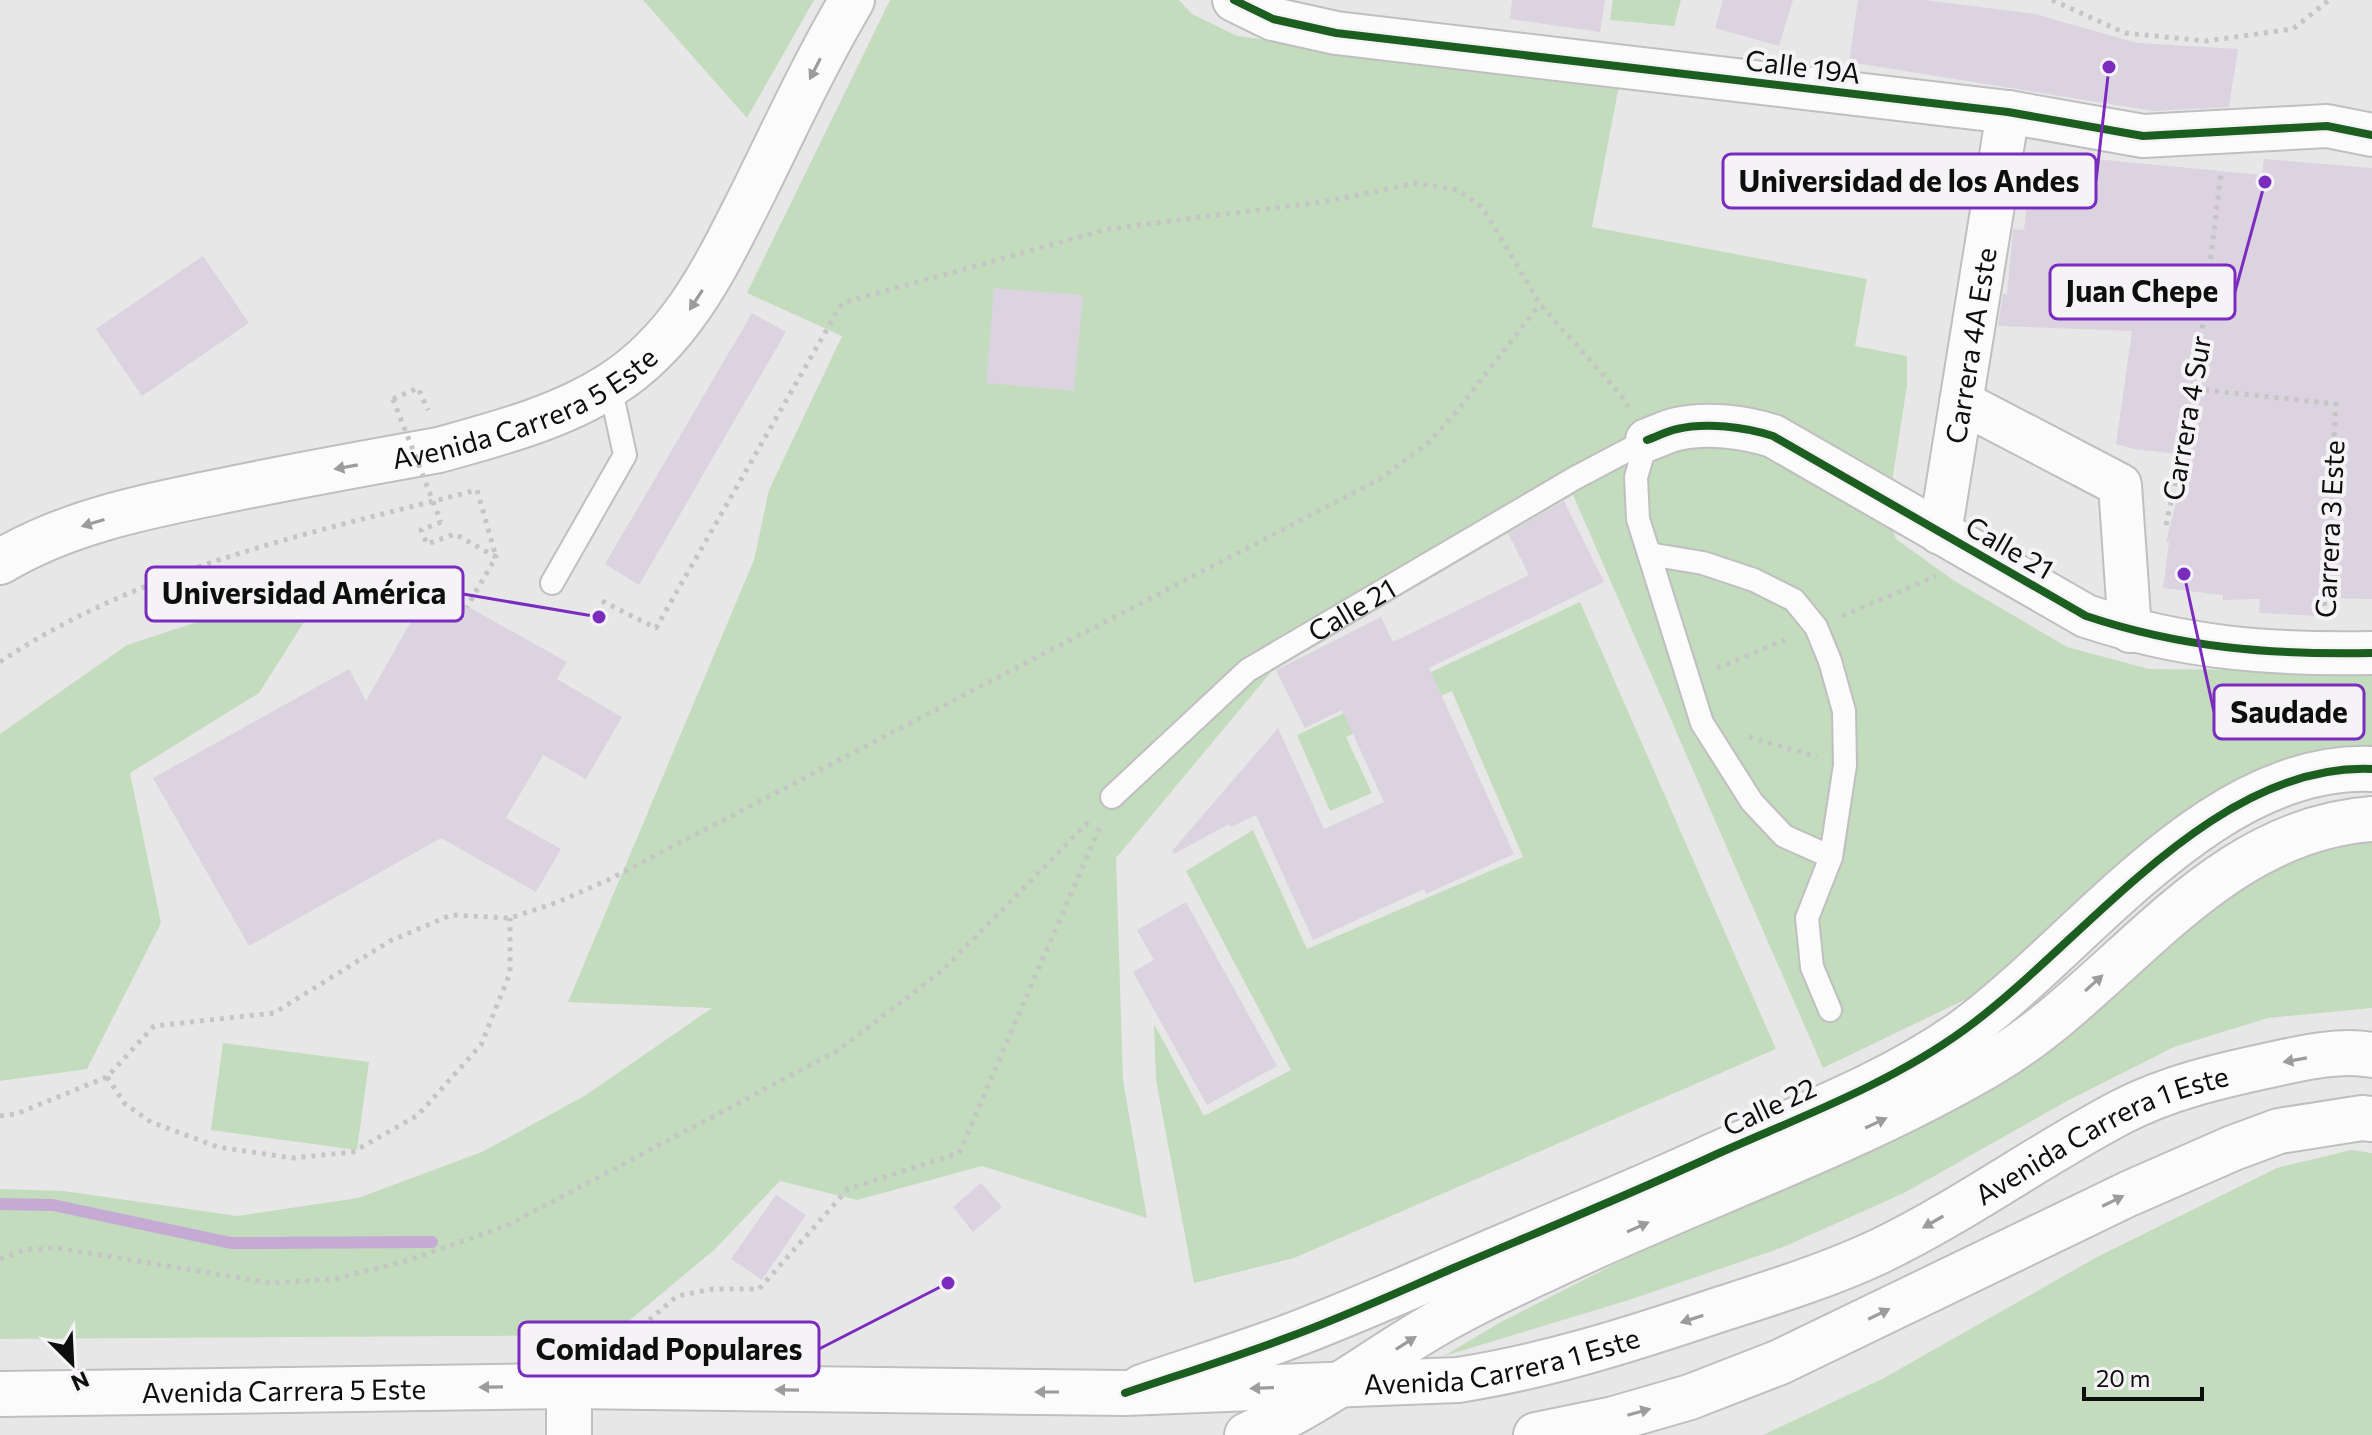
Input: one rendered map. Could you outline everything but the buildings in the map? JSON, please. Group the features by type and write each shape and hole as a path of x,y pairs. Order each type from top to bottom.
{"main road":[{"name":"Avenida Carrera 5 Este","path":"0,562 51,538 153,505 467,442 578,403 610,386 647,358 668,337 705,287 852,0"},
{"name":"Calle 22","path":"1125,1393 1322,1324 1663,1179 1888,1075 1963,1031 2151,868 2236,805 2306,774 2372,769"},
{"name":"Calle 22","path":"1247,1435 1285,1419 1443,1320 1548,1268 1937,1093 2031,1037 2182,904 2217,878 2282,842 2326,827 2372,819"},
{"name":"Avenida Carrera 1 Este","path":"569,1386 1125,1393 1458,1380 1505,1372 1560,1359 1681,1322 1836,1270 1880,1251 2122,1111 2172,1090 2302,1058 2360,1053 2372,1055"},
{"path":"1536,1435 1614,1419 1690,1397 1780,1362 2114,1200 2233,1148 2279,1131 2372,1119"},
{"name":"Avenida Carrera 5 Este","path":"0,1394 569,1386"},
{"path":"569,1386 569,1435"}],"street":[{"name":"Calle 19A","path":"1234,0 1273,19 1336,33 2008,112 2143,136 2327,126 2372,135"},
{"name":"Carrera 4A Este","path":"1940,533 2008,112"},
{"path":"1961,402 2120,485 2130,631"},
{"name":"Calle 21","path":"1647,440 1677,429 1702,427 1756,431 1773,436 2086,616 2130,631 2189,644 2322,654 2372,653"}],"lane":[{"path":"552,583 625,455 610,386"},
{"path":"1647,440 1636,477 1638,519 1702,723 1752,802 1784,836 1831,857"},
{"name":"Calle 21","path":"1112,797 1248,670 1575,478 1647,440"},
{"path":"1649,554 1703,563 1754,580 1794,600 1816,627 1830,661 1844,711 1845,765 1831,857 1807,918 1812,967 1830,1010"}],"path":[{"path":"2052,0 2125,33 2206,41 2293,29 2329,0"},
{"path":"602,601 656,628 842,303 1108,229 1329,201 1417,183 1458,190 1483,208 1540,304 1621,395 1647,440"},
{"path":"0,1116 16,1114 107,1077 154,1026 274,1013 390,941 451,915 510,918 558,902 608,880 1380,479 1429,442 1540,304"},
{"path":"427,408 418,388 393,399 441,522 421,530 427,544 455,534 496,557"},
{"path":"0,662 33,640 163,578 326,529 477,490 496,557 467,607"},
{"path":"1702,723 1845,765"},
{"path":"0,1259 24,1250 58,1248 271,1283 335,1279 409,1260 506,1226 837,1051 943,970 1112,797"},
{"path":"634,1333 677,1296 713,1289 759,1289 848,1189 959,1153 1112,797"},
{"path":"107,1077 125,1104 151,1122 218,1147 292,1158 353,1152 418,1115 481,1045 510,973 510,918"}],"green space":[{"path":"643,0 814,0 747,118"},
{"path":"890,0 1179,0 1192,14 1237,36 1619,85 1592,227 1867,279 1855,346 1907,356 1907,385 1887,515 1896,539 1953,580 2067,647 2149,669 2372,671 2372,754 2300,759 1985,990 1823,1068 1573,495 1271,672 1116,858 1123,1080 1147,1218 982,1166 857,1200 780,1181 714,1250 612,1335 0,1339 0,1189 64,1191 237,1216 358,1198 482,1152 586,1095 712,1008 568,1002 754,560 769,490 842,336 747,293"},
{"path":"1613,0 1681,0 1674,26 1610,20"},
{"path":"332,578 259,693 130,773 161,923 87,1069 0,1081 0,734 127,645"},
{"path":"1580,602 1776,1049 1294,1258 1194,1283 1156,1080 1154,1024 1204,1116 1291,1070 1186,871 1253,830 1307,949 1523,857 1452,691 1346,737 1372,793 1330,811 1297,735"},
{"path":"2372,834 2372,1008 2268,1018 2174,1047 2067,1101 1904,1193 1781,1248 1629,1300 1444,1356 1499,1323 1629,1257 1967,1099 2251,873 2331,840"},
{"path":"223,1043 369,1062 357,1150 211,1130"},
{"path":"2351,1150 2372,1153 2372,1435 1763,1435 1884,1378 2097,1257 2277,1168"}],"waterway":[{"path":"0,1204 53,1205 231,1243 432,1242"}],"cycle path":[{"path":"1234,0 1273,19 1336,33 2008,112 2143,136 2327,126 2372,135"},
{"path":"1647,440 1673,430 1700,426 1738,428 1773,436 2086,616 2122,627 2157,636 2262,651 2372,653"},
{"path":"1125,1393 1351,1313 1875,1083 1964,1030 2009,994 2153,865 2204,826 2257,795 2313,775 2372,769"}],"place":[{"name":"Universidad de los Andes","path":"2109,67"},
{"name":"Juan Chepe","path":"2265,182"},
{"name":"Saudade","path":"2184,574"},
{"name":"Universidad América","path":"599,617"},
{"name":"Comidad Populares","path":"948,1283"}]}
